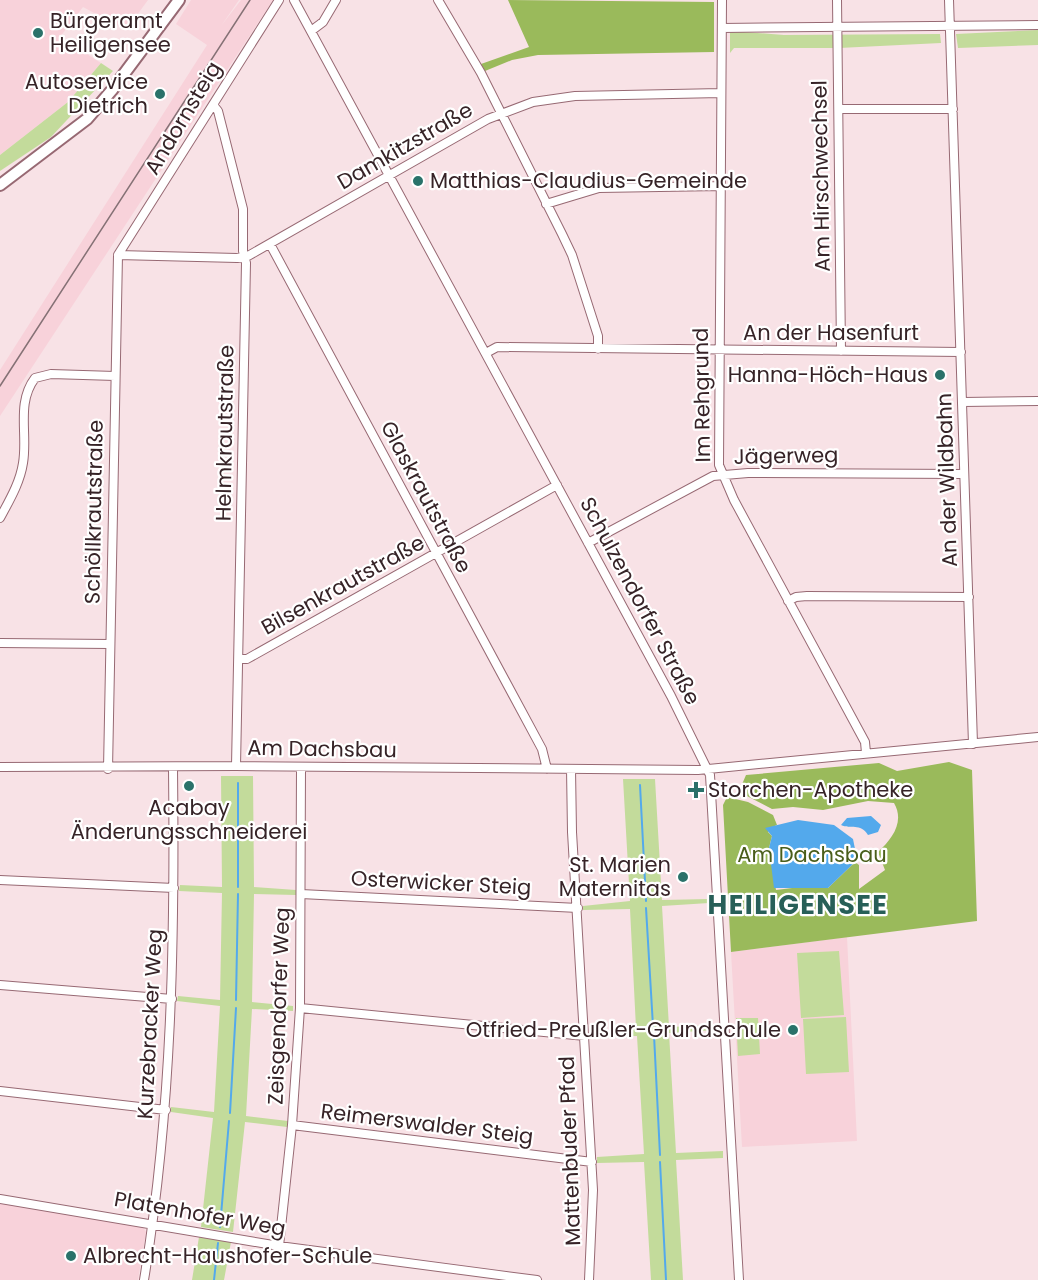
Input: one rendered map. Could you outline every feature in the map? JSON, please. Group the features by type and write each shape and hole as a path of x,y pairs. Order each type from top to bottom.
{"main road":[{"path":"0,184 87,119 106,98 179,0"}],"street":[{"name":"Andornsteig","path":"118,255 279,0"},
{"name":"Schulzendorfer Straße","path":"294,0 486,352 708,770 713,810 739,1280"},
{"path":"311,31 323,22 336,0"},
{"path":"438,0 501,114 572,255 598,336 598,349"},
{"name":"Im Rehgrund","path":"722,0 719,465 788,601 865,742 866,753"},
{"name":"Am Hirschwechsel","path":"837,0 841,351"},
{"name":"An der Wildbahn","path":"950,0 973,744"},
{"path":"722,28 951,28 1038,25"},
{"name":"Damkitzstraße","path":"118,255 244,257 501,114 533,102 575,96 721,93"},
{"name":"Helmkrautstraße","path":"214,106 218,111 243,209 246,263 236,766"},
{"path":"839,109 953,110"},
{"path":"546,204 599,188 721,186"},
{"name":"Glaskrautstraße","path":"270,244 542,749 547,769"},
{"name":"Schöllkrautstraße","path":"108,769 118,255"},
{"name":"An der Hasenfurt","path":"486,352 497,347 961,352"},
{"path":"0,518 20,479 24,462 24,396 35,378 51,374 115,376"},
{"path":"963,402 1038,401"},
{"name":"Jägerweg","path":"588,543 713,476 964,474"},
{"name":"Bilsenkrautstraße","path":"239,659 248,659 557,485"},
{"path":"788,601 807,596 969,597"},
{"path":"0,643 110,644"},
{"name":"Am Dachsbau","path":"0,767 108,769 236,766 708,770 1038,737"},
{"name":"Kurzebracker Weg","path":"144,1280 166,1110 172,999 173,768"},
{"name":"Zeisgendorfer Weg","path":"279,1246 292,1125 300,1008 301,768"},
{"name":"Mattenbuder Pfad","path":"571,769 579,976 585,1036 592,1162 593,1219 589,1280"},
{"path":"0,880 174,888"},
{"name":"Osterwicker Steig","path":"301,894 578,908"},
{"path":"0,985 172,999"},
{"path":"300,1008 585,1036"},
{"path":"0,1091 166,1110"},
{"name":"Reimerswalder Steig","path":"292,1125 592,1162"},
{"name":"Platenhofer Weg","path":"0,1199 279,1246 537,1280"}],"shaded area":[{"path":"0,0 148,0 126,30 83,7 60,37 101,63 68,102 0,155"},
{"path":"191,0 239,0 221,26 241,0 273,0 0,416 0,370 207,45 176,24"},
{"name":"Otfried-Preußler-Grundschule","path":"847,937 857,1141 742,1147 731,952"},
{"name":"Albrecht-Haushofer-Schule","path":"0,1203 143,1227 146,1232 138,1280 0,1280"}],"green space":[{"path":"508,0 714,2 714,52 538,55 512,60 485,71 481,64 529,47"},
{"path":"1038,30 1038,45 958,48 956,34"},
{"path":"730,31 784,35 940,34 941,43 839,48 734,48 730,53"},
{"path":"101,63 113,71 51,137 0,171 0,155 68,102"},
{"name":"Am Dachsbau","path":"949,762 972,770 977,921 731,952 723,805 727,797 748,802 773,815 777,825 770,828 768,832 772,836 769,848 776,890 808,886 828,888 855,862 859,865 859,889 885,870 878,852 892,836 898,817 894,803 868,801 823,810 793,807 772,809 741,793 740,789 746,775 879,763 897,771"},
{"path":"221,776 253,776 254,887 296,890 296,895 254,894 252,1002 293,1006 293,1011 252,1009 246,1116 288,1121 287,1127 245,1122 233,1232 201,1227 213,1118 171,1112 171,1107 214,1112 220,1006 177,1001 178,996 220,1000 222,893 179,891 180,885 222,887"},
{"path":"623,779 655,779 662,900 709,899 709,903 662,906 669,1027 716,1025 716,1030 669,1033 676,1153 723,1151 723,1158 676,1160 683,1280 651,1280 644,1162 597,1163 597,1157 644,1154 637,1036 590,1037 590,1032 636,1028 630,909 583,910 583,906 630,901"},
{"path":"839,951 844,1015 801,1018 797,953"},
{"path":"846,1017 849,1072 806,1074 803,1019"},
{"path":"736,1018 758,1018 760,1054 738,1056"},
{"path":"199,1237 231,1242 224,1280 192,1280"}],"water":[{"path":"871,816 881,825 878,832 868,835 859,827 841,825 847,818"},
{"path":"798,820 834,825 853,839 855,862 828,888 774,888 769,848 772,836 765,828"}],"waterway":[{"path":"238,783 238,887"},
{"path":"640,785 646,901"},
{"path":"236,1000 238,894"},
{"path":"646,908 653,1026"},
{"path":"230,1113 236,1008"},
{"path":"654,1035 660,1155"},
{"path":"220,1227 229,1121"},
{"path":"660,1162 666,1280"},
{"path":"214,1280 218,1243"}],"tram line":[{"path":"0,386 250,0"}],"place":[{"name":"Bürgeramt Heiligensee","path":"38,33"},
{"name":"Autoservice Dietrich","path":"160,94"},
{"name":"Matthias-Claudius-Gemeinde","path":"418,181"},
{"name":"Hanna-Höch-Haus","path":"940,375"},
{"name":"Acabay Änderungsschneiderei","path":"189,786"},
{"name":"Storchen-Apotheke","path":"696,790"},
{"name":"St. Marien Maternitas","path":"683,877"},
{"name":"Otfried-Preußler-Grundschule","path":"793,1030"},
{"name":"Albrecht-Haushofer-Schule","path":"71,1256"}],"district":[{"name":"HEILIGENSEE","path":"798,905"}]}
